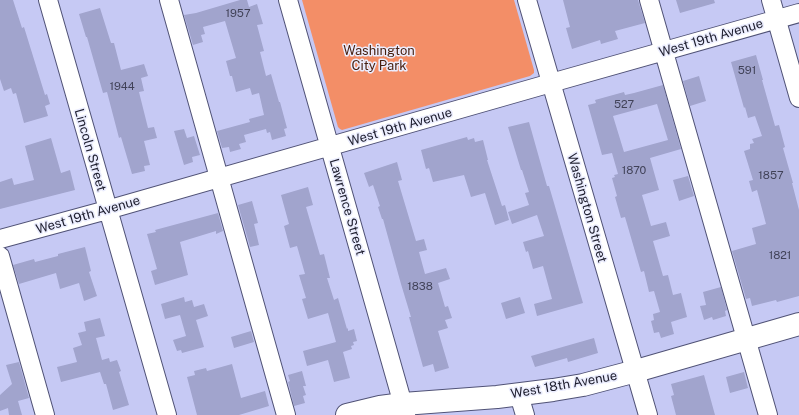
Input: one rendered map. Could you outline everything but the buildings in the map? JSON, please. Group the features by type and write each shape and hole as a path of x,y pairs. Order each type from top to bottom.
{"main road":[{"name":"West 18th Avenue","path":"347,415 380,407 404,409 497,397 522,405 583,385 799,324"}],"street":[{"name":"Lincoln Street","path":"48,0 167,415"},
{"path":"169,0 286,415"},
{"name":"Lawrence Street","path":"288,0 404,409"},
{"name":"Washington Street","path":"527,0 648,415"},
{"path":"648,0 768,415"},
{"path":"771,0 799,98"},
{"name":"West 19th Avenue","path":"0,239 108,210 799,13"},
{"path":"0,256 45,415"}],"green space":[{"name":"Washington City Park","path":"302,0 514,0 534,73 530,76 342,130 338,127"}]}
